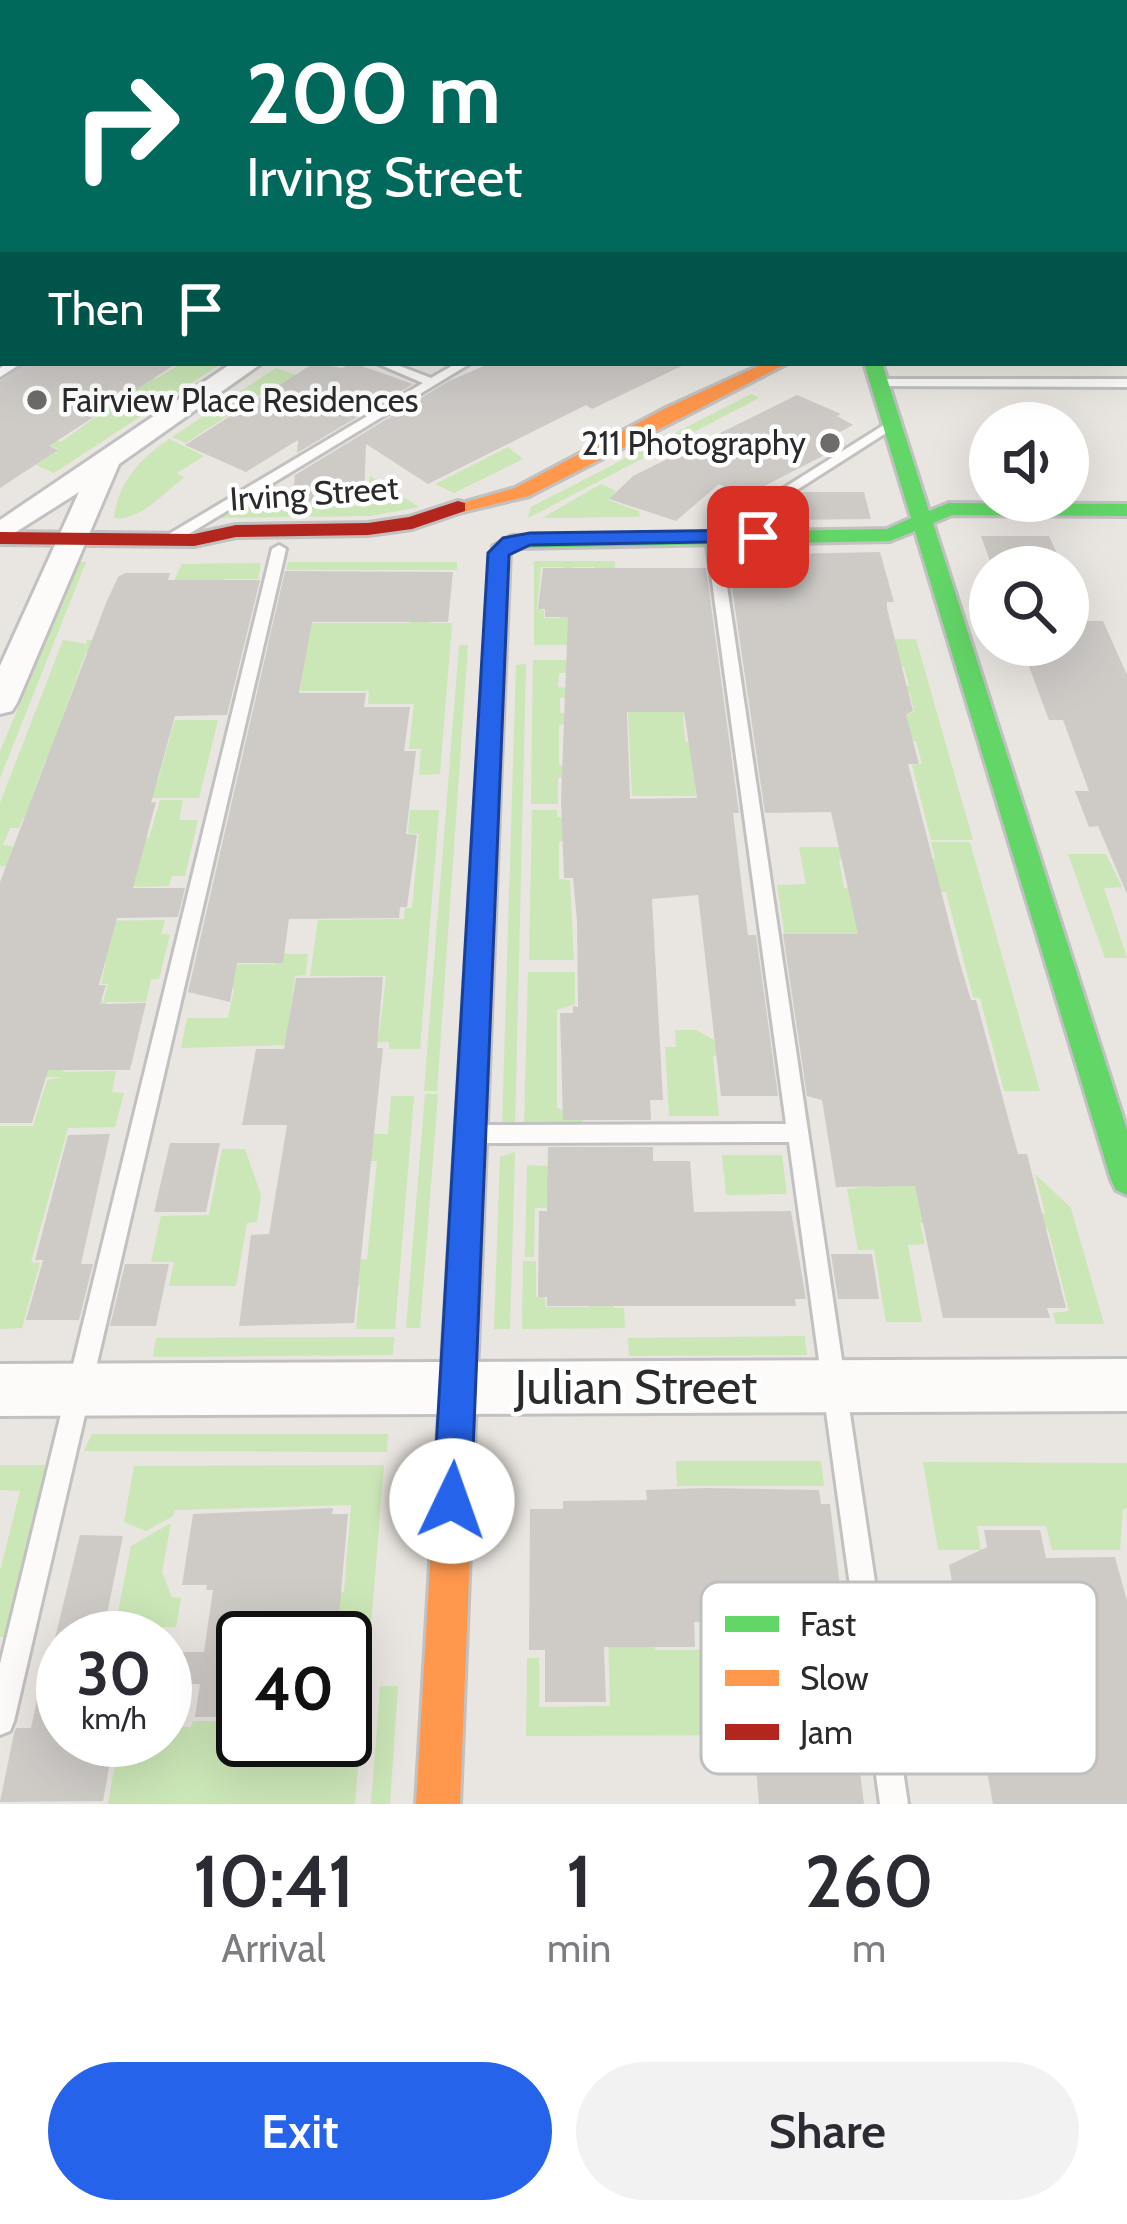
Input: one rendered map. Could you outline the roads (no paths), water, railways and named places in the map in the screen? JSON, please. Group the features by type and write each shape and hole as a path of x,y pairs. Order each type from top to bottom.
{"street":[{"path":"0,536 245,366"},
{"path":"522,492 771,366"},
{"path":"875,373 1127,1180"},
{"path":"0,704 109,459"},
{"name":"Irving Street","path":"182,540 236,531 390,527 522,492"},
{"name":"Irving Street","path":"0,536 182,540 231,548 369,548 433,538 511,509 522,492"},
{"path":"438,1804 498,560 505,545 522,540 890,535 949,509 1127,510"},
{"name":"Julian Street","path":"0,1390 1127,1385"}],"lane":[{"path":"390,366 432,382"},
{"path":"182,540 460,366"},
{"path":"875,373 1127,383"},
{"path":"862,1582 713,537 891,426"},
{"path":"0,1721 279,549"},
{"path":"470,1134 798,1133"},
{"path":"890,1774 894,1804"}],"place":[{"name":"Fairview Place Residences","path":"37,400"},
{"name":"211 Photography","path":"830,443"}]}
